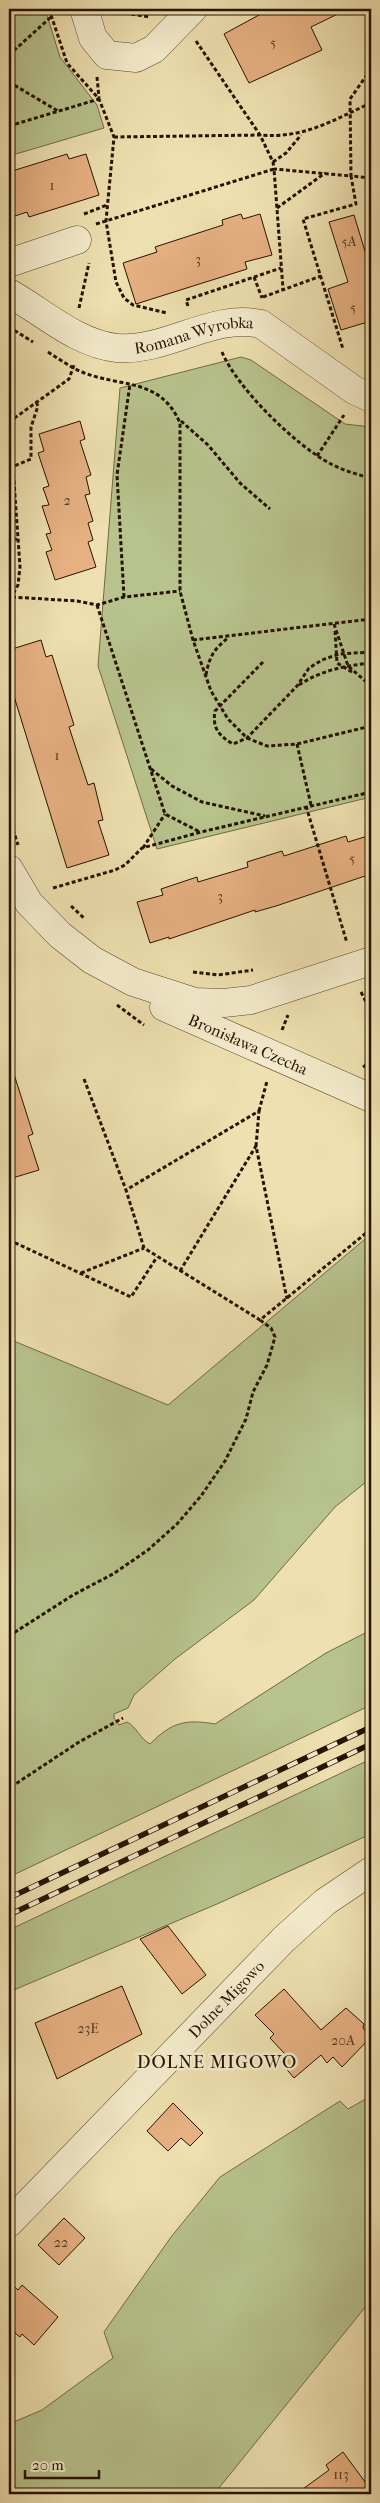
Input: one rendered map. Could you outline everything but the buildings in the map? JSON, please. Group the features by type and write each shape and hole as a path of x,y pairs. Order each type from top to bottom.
{"street":[{"path":"94,9 93,38 107,55 136,58 154,50 187,15"},
{"path":"9,263 86,242"},
{"name":"Romana Wyrobka","path":"9,293 88,340 115,348 139,348 240,321 261,324 354,390 371,398"},
{"name":"Bronisława Czecha","path":"15,861 29,903 60,935 92,960 133,982 194,1002 224,1003 251,1000 358,964"},
{"name":"Bronisława Czecha","path":"133,982 150,1001 371,1098"},
{"name":"Dolne Migowo","path":"9,2223 284,1939 325,1902 371,1871"}],"path":[{"path":"49,9 67,63 99,99 114,137 106,221 116,282 124,298 133,305 173,314"},
{"path":"94,9 187,15 260,135 273,162 283,289"},
{"path":"9,55 51,17"},
{"path":"343,351 303,219 356,204 351,176 350,99 371,69"},
{"path":"9,82 58,112"},
{"path":"9,126 99,99"},
{"path":"114,137 260,135 281,137 302,133 371,102"},
{"path":"273,162 286,153 302,133"},
{"path":"77,315 86,242 106,221 274,169 371,178"},
{"path":"277,208 325,173"},
{"path":"102,228 106,221"},
{"path":"190,311 186,300 281,268"},
{"path":"252,300 321,276"},
{"path":"254,277 261,298"},
{"path":"9,327 82,372 148,389 166,400 178,419 208,445 240,483 270,509"},
{"path":"215,327 222,354 236,374 278,424 317,456 332,465 371,479"},
{"path":"367,336 371,349"},
{"path":"9,422 69,378 73,367"},
{"path":"124,597 117,475 130,384"},
{"path":"11,468 31,460 31,427 38,406 36,402"},
{"path":"178,419 180,591 193,640 220,705 237,730 247,738 267,746 297,744 371,726"},
{"path":"317,456 340,422"},
{"path":"9,455 20,567 18,585 9,601"},
{"path":"9,506 14,505"},
{"path":"9,541 17,539"},
{"path":"12,597 77,601 97,605 124,597 180,591"},
{"path":"97,605 165,814 200,832"},
{"path":"193,640 371,619"},
{"path":"334,624 337,663 371,686"},
{"path":"335,630 348,666 354,673"},
{"path":"206,675 209,657 230,636"},
{"path":"263,662 215,711 214,718 220,737 233,744 247,738 297,686 309,668 322,660 336,655 371,652"},
{"path":"297,686 316,674 342,666 371,663"},
{"path":"297,744 308,806 358,964 371,1012"},
{"path":"150,768 172,786 202,802 267,816"},
{"path":"142,848 200,832 371,792"},
{"path":"53,888 126,865 142,848 165,814"},
{"path":"9,818 15,861"},
{"path":"46,881 60,895"},
{"path":"66,901 87,920"},
{"path":"354,938 358,964"},
{"path":"337,944 358,964"},
{"path":"185,971 218,975 256,969"},
{"path":"282,1031 287,1015"},
{"path":"9,1636 73,1596 113,1574 148,1550 177,1524 201,1496 225,1461 246,1419 253,1392 268,1365 275,1336 271,1328 260,1320 144,1248 126,1190 84,1079"},
{"path":"267,1080 259,1111 256,1146 288,1299"},
{"path":"126,1190 259,1111"},
{"path":"180,1271 256,1146"},
{"path":"260,1320 288,1299 371,1229"},
{"path":"9,1240 131,1296 157,1257"},
{"path":"80,1273 144,1248"},
{"path":"11,1787 48,1762 123,1718"}],"green space":[{"path":"30,9 45,9 60,57 97,105 104,128 9,156 9,15"},
{"path":"241,357 251,360 345,424 371,427 371,797 157,849 98,666 120,388"},
{"path":"371,1234 371,1478 335,1507 254,1600 175,1659 134,1695 128,1708 114,1714 114,1718 119,1725 127,1722 130,1724 150,1744 165,1731 180,1724 195,1722 215,1724 326,1653 371,1630 371,1705 9,1877 9,1339 168,1405"},
{"path":"371,1759 371,1834 217,1904 9,1992 9,1930"},
{"path":"371,2096 371,2300 214,2494 9,2494 9,2424 42,2410 113,2358 104,2332 171,2237 220,2177 340,2101 348,2109"}],"railway":[{"path":"9,1898 371,1727"},
{"path":"9,1915 371,1744"}],"district":[{"name":"DOLNE MIGOWO","path":"217,2062"}]}
